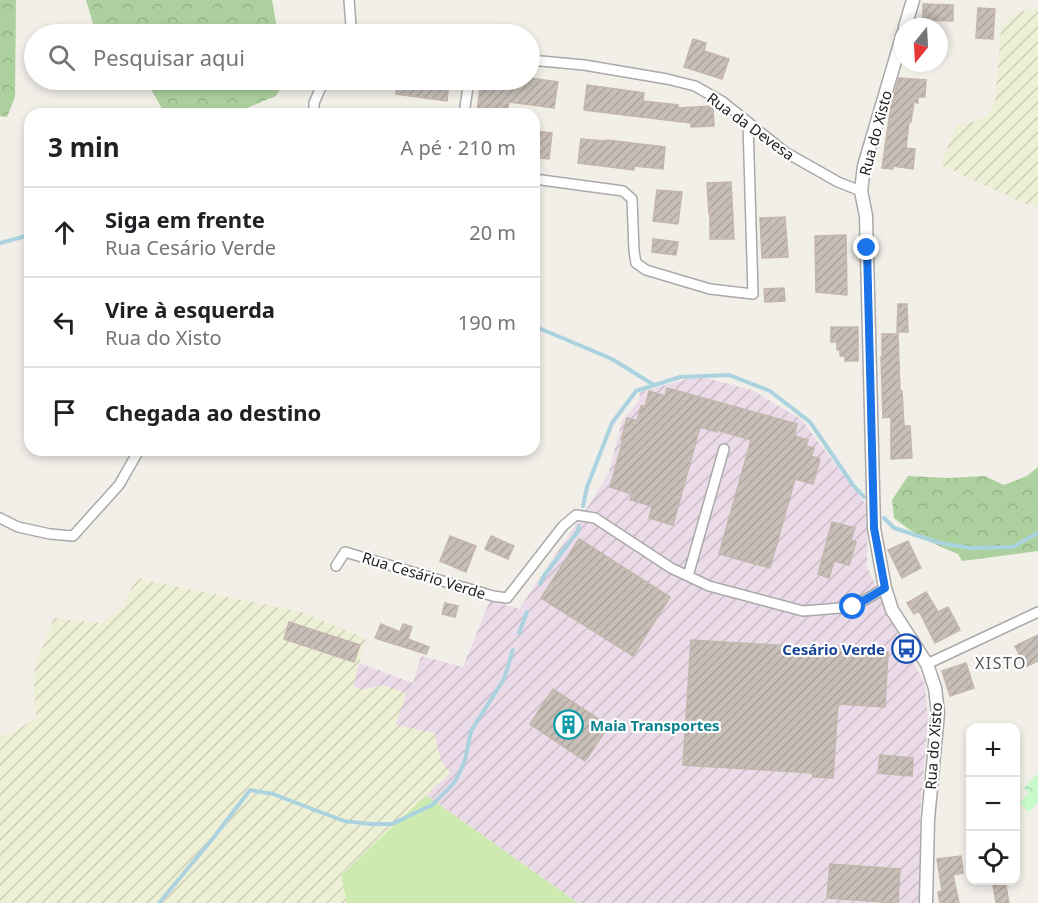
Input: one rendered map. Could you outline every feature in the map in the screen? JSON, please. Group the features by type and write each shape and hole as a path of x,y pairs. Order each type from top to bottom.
{"street":[{"path":"349,0 351,24"},
{"path":"908,18 913,0"},
{"name":"Rua da Devesa","path":"540,61 584,65 667,79 695,87 723,102 785,152 838,182 861,191"},
{"name":"Rua do Xisto","path":"894,64 864,166 861,191 866,216 874,528 885,588 892,610 927,664 935,688 938,713 927,819 926,903"},
{"path":"314,108 314,103 320,90"},
{"path":"465,108 468,90"},
{"path":"540,180 623,191 632,199 636,263 645,270 710,288 753,294 748,123"},
{"path":"688,576 724,449"},
{"path":"0,518 18,527 73,536 119,485 136,456"},
{"name":"Rua Cesário Verde","path":"336,566 345,552 493,596 507,598 563,526 576,515 595,518 671,568 709,586 803,611 853,607 885,588"},
{"path":"927,664 1038,612"}],"shaded area":[{"path":"698,376 752,390 801,419 868,507 867,567 898,634 925,684 928,720 920,814 920,903 578,903 426,795 450,773 441,761 434,733 396,725 382,685 363,690 353,686 359,663 413,683 421,656 463,667 490,600 519,609 593,499 609,472 622,421 639,401 640,392"}],"green space":[{"path":"0,0 16,0 15,97 7,117 0,116"},
{"path":"86,0 272,0 276,24 93,24"},
{"path":"1038,9 1038,206 1025,204 941,165 956,125 973,122 988,115 995,101 1001,28 1016,12"},
{"path":"151,90 279,90 276,96 247,108 162,108"},
{"path":"1038,467 1038,551 962,561 958,554 924,539 894,518 892,500 908,476 948,478 985,476 1004,485 1027,476"},
{"path":"136,578 301,612 366,638 353,686 363,690 382,685 406,693 396,725 434,733 441,761 450,773 341,874 347,903 0,903 0,735 9,735 36,718 33,677 54,618 102,623 123,607"},
{"path":"1038,773 1038,804 1029,812 1020,804 1029,793 1024,788"},
{"path":"426,795 578,903 347,903 341,875"}],"building":[{"path":"923,4 953,5 953,21 948,21 948,18 923,18"},
{"path":"978,8 995,9 993,39 976,38"},
{"path":"693,39 706,43 704,51 729,59 722,79 684,67"},
{"path":"899,78 926,80 925,97 918,97 918,103 914,102 911,122 909,122 906,148 915,149 913,169 893,166 893,169 882,168 891,105"},
{"path":"540,79 558,82 554,108 509,102 508,108 478,108 480,90 540,90"},
{"path":"587,85 644,93 643,101 678,105 678,108 713,106 714,126 691,127 691,123 584,110"},
{"path":"397,90 448,90 447,101 396,94"},
{"path":"540,132 552,133 549,159 540,158"},
{"path":"581,139 665,147 663,169 634,166 634,170 578,163"},
{"path":"731,182 734,239 710,239 707,183"},
{"path":"657,190 682,192 678,224 653,221"},
{"path":"785,217 788,257 762,258 760,218"},
{"path":"846,235 847,295 816,292 815,236"},
{"path":"653,239 678,242 676,255 652,252"},
{"path":"784,288 785,301 765,302 764,289"},
{"path":"898,304 907,304 908,332 897,332"},
{"path":"831,327 858,327 858,361 845,361 845,356 840,356 837,342 831,342"},
{"path":"882,334 898,334 900,391 902,391 904,426 910,426 912,458 891,459 891,417 883,418"},
{"path":"667,388 797,424 794,436 808,440 806,446 814,448 811,456 820,459 813,484 795,479 770,568 719,554 751,440 700,427 673,525 649,518 652,506 630,500 632,494 610,487 627,418 637,421 641,406 645,407 649,391 665,396"},
{"path":"832,522 855,528 851,540 856,542 849,565 834,561 829,578 818,574"},
{"path":"450,536 476,546 466,572 440,561"},
{"path":"491,536 514,546 508,559 485,549"},
{"path":"579,539 670,597 633,656 541,598"},
{"path":"908,541 921,568 902,578 888,550"},
{"path":"926,592 938,612 948,607 960,630 935,643 919,611 914,614 907,603"},
{"path":"445,603 458,606 455,617 442,614"},
{"path":"289,622 360,645 354,662 284,639"},
{"path":"381,624 400,632 403,624 412,627 408,639 429,647 426,654 375,638"},
{"path":"1038,635 1038,661 1025,667 1015,646"},
{"path":"691,640 888,652 885,707 838,704 833,778 813,777 813,773 683,765"},
{"path":"966,663 974,688 950,696 942,671"},
{"name":"Maia Transportes","path":"553,689 609,726 585,761 530,724"},
{"path":"880,755 913,758 912,776 878,773"},
{"path":"961,856 963,873 953,875 959,903 940,903 938,892 942,891 937,859"},
{"path":"830,864 900,869 898,903 827,898"},
{"path":"993,885 1006,885 1009,903 996,903"}],"waterway":[{"path":"0,243 24,237"},
{"path":"540,329 612,359 654,385"},
{"path":"583,506 587,487 612,423 636,391 680,377 729,375 770,391 810,422 853,485 864,497"},
{"path":"884,518 894,528 940,543 971,548 1013,547 1038,533"},
{"path":"540,584 578,531 579,526"},
{"path":"519,633 527,612"},
{"path":"159,903 250,790 273,794 344,821 370,824 392,824 432,805 453,784 460,772 471,731 504,679 513,650"}],"place":[{"name":"Cesário Verde","path":"906,649"},
{"name":"Maia Transportes","path":"569,725"}],"district":[{"name":"XISTO","path":"1001,663"}],"route":[{"path":"853,607 885,588 874,528 867,248"}]}
